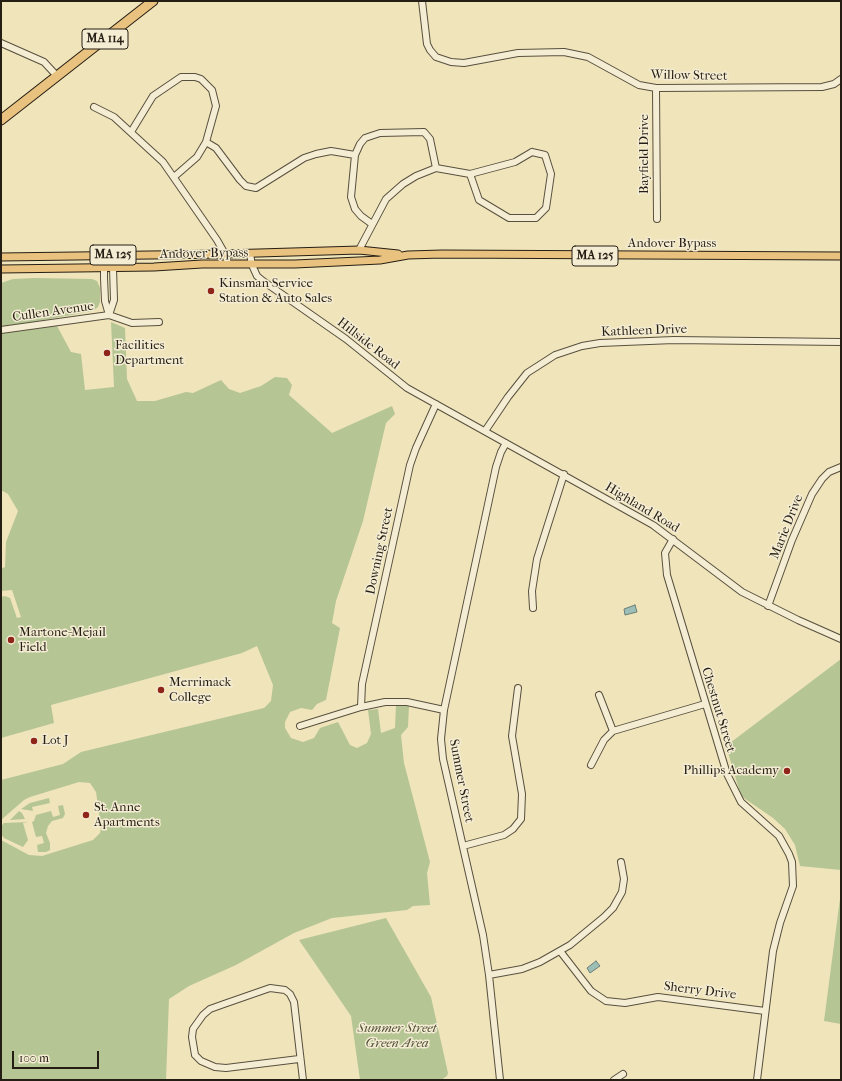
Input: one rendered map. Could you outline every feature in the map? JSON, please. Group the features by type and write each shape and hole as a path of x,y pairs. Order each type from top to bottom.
{"highway":[{"name":"MA 114","path":"1,120 153,1"}],"main road":[{"name":"Andover Bypass","path":"1,257 250,254 359,250 408,255 841,256"},
{"name":"Andover Bypass","path":"1,269 113,268 228,264 252,265 380,260 408,255"}],"street":[{"name":"Willow Street","path":"422,1 427,44 432,54 443,60 464,62 518,53 564,52 588,57 639,85 656,88 824,87 834,84 841,79"},
{"path":"1,43 44,62 57,76"},
{"path":"131,132 144,114 147,105 161,89 181,77 195,77 207,84 216,97 215,114 206,142 197,156 174,177"},
{"name":"Bayfield Drive","path":"656,88 657,219"},
{"path":"94,107 114,117 163,162 225,254 228,264"},
{"path":"372,224 358,212 351,197 355,155 360,144 365,138 373,135 424,132 430,140 436,168"},
{"path":"206,142 216,148 246,186 256,188 304,158 331,151 355,155"},
{"path":"359,250 372,224 392,193 416,176 436,168 470,174 515,162 532,152 545,155 551,174 546,208 536,218 509,218 479,200 470,174"},
{"name":"Hillside Road","path":"250,254 252,265 257,276 263,281 346,339 407,388 427,399"},
{"path":"107,255 113,268 114,300 109,315"},
{"path":"107,255 104,268 105,301 109,315"},
{"path":"109,315 132,323 159,322"},
{"name":"Cullen Avenue","path":"1,330 109,315"},
{"name":"Kathleen Drive","path":"485,431 508,397 527,373 555,356 582,346 600,343 674,340 841,342"},
{"name":"Highland Road","path":"427,399 564,474 653,525 674,539 732,586 768,606 841,639"},
{"name":"Downing Street","path":"361,707 362,684 410,465 436,404"},
{"name":"Summer Street","path":"500,1080 490,975 481,923 441,750 441,728 496,467 506,443"},
{"name":"Marie Drive","path":"768,606 792,540 812,494 822,479 829,472 841,467"},
{"path":"533,608 532,591 537,559 564,474"},
{"name":"Chestnut Street","path":"674,539 665,553 667,575 727,774 733,789 742,802 779,836 792,862 793,886 775,941 756,1080"},
{"path":"463,846 504,835 513,830 521,819 522,794 512,736 518,688"},
{"path":"598,695 613,731"},
{"path":"300,726 361,707 397,701 444,710"},
{"path":"591,765 604,740 613,731 705,704"},
{"path":"490,975 528,967 560,951 591,929 613,908 623,887 624,871 621,862"},
{"name":"Sherry Drive","path":"560,951 590,991 606,1001 625,1003 658,997 765,1011"},
{"path":"299,1059 226,1068 216,1067 201,1061 195,1055 192,1037 193,1029 197,1021 210,1010 270,988 278,988 290,994 294,1002 302,1080"},
{"path":"614,1080 623,1074"}],"green space":[{"path":"13,279 92,279 97,281 100,288 100,302 98,307 93,311 1,328 1,283"},
{"name":"Merrimack College","path":"111,322 125,328 127,379 137,401 155,401 186,392 193,393 221,380 229,389 240,393 261,386 275,377 287,378 292,385 289,395 332,433 392,406 395,414 386,423 363,521 336,601 332,623 340,628 326,700 317,704 312,710 301,708 290,712 285,722 285,728 291,738 303,742 314,738 320,728 338,722 350,745 357,748 367,743 371,734 368,710 378,709 381,733 395,728 396,705 409,706 408,727 401,735 404,763 430,862 427,873 430,905 413,906 407,910 332,918 294,933 236,965 189,986 169,999 166,1080 1,1080 1,840 29,855 42,856 93,840 100,833 101,828 96,792 90,783 79,782 30,797 24,800 1,820 1,780 63,764 81,752 264,708 271,701 273,685 257,646 242,653 51,705 54,723 1,738 1,597 5,596 10,598 17,618 21,617 12,590 1,591 1,569 5,567 6,542 18,511 8,494 1,490 1,333 57,326 71,352 81,354 85,390 114,387"},
{"name":"Phillips Academy","path":"841,659 841,870 800,866 795,845 785,829 773,818 741,796 726,746"},
{"path":"49,798 50,803 32,807 33,811 21,809 30,803"},
{"path":"63,805 65,814 63,818 52,821 48,826 46,833 50,843 50,850 46,852 38,852 37,845 44,843 42,836 36,837 32,822 34,821 36,815 51,811 53,817 60,815 58,806"},
{"path":"19,811 25,819 10,820"},
{"path":"28,822 23,823 28,840 23,847 4,838 1,834 1,826 4,823"},
{"path":"841,891 841,1024 824,1021"},
{"name":"Summer Street Green Area","path":"386,918 431,997 448,1073 447,1076 441,1080 360,1080 351,1016 299,940"}],"water":[{"path":"635,605 637,612 625,615 624,609"},
{"path":"596,961 600,966 590,973 587,968"}],"place":[{"name":"Kinsman Service Station & Auto Sales","path":"211,291"},
{"name":"Facilities Department","path":"107,353"},
{"name":"Martone-Mejail Field","path":"11,640"},
{"name":"Merrimack College","path":"161,690"},
{"name":"Lot J","path":"34,741"},
{"name":"Phillips Academy","path":"787,771"},
{"name":"St. Anne Apartments","path":"86,815"}]}
